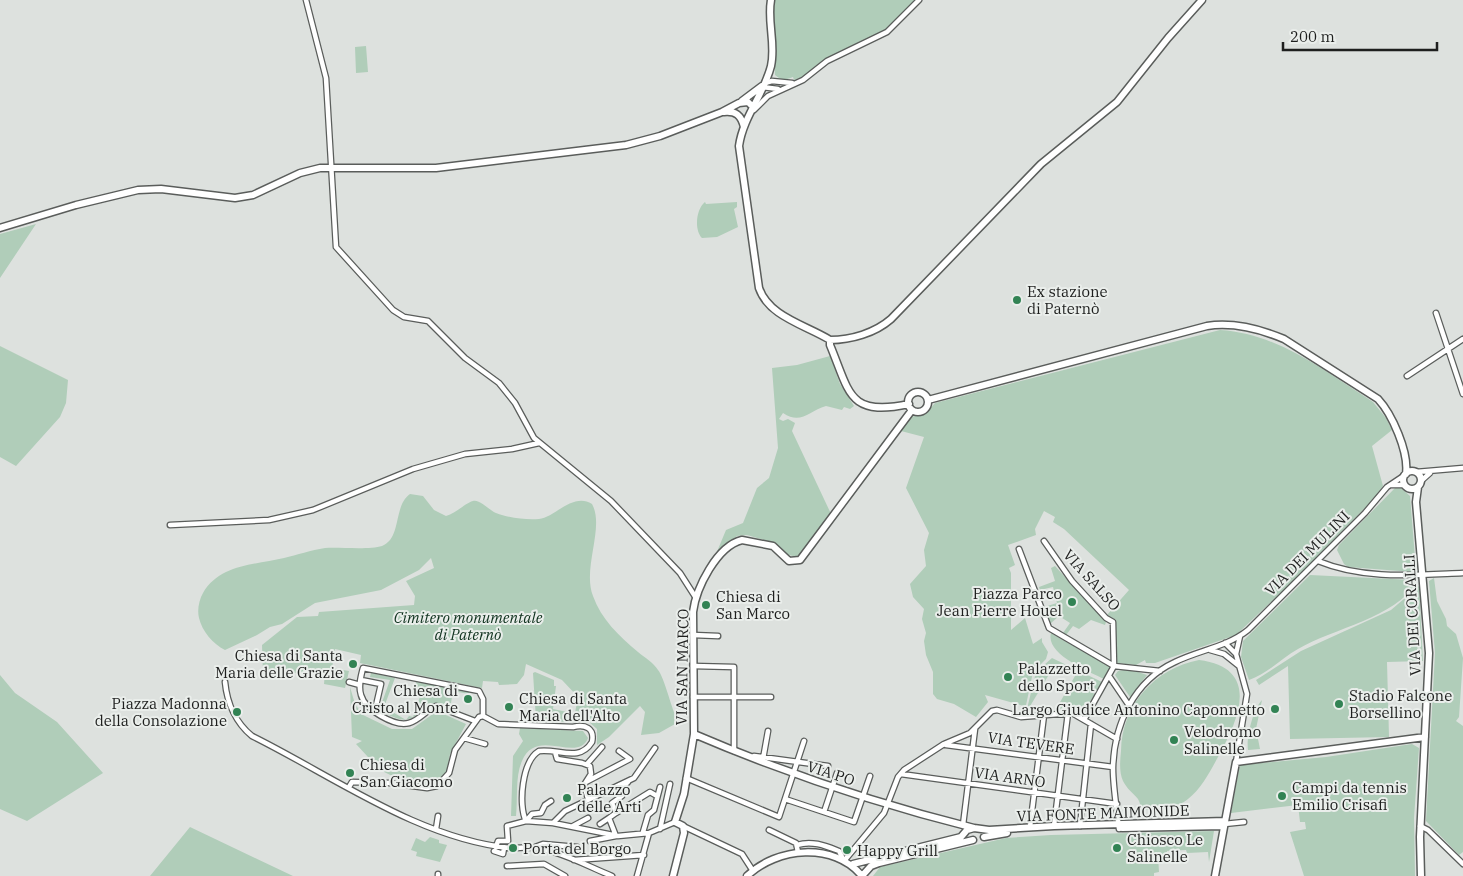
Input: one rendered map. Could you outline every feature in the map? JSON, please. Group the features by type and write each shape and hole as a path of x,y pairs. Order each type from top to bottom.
{"street":[{"path":"306,0 326,78 336,247 393,310 404,317 428,321 466,358 505,388 539,442 611,501 680,573 696,598"},
{"path":"771,0 769,21 773,49 770,68 745,124 740,139 739,155 762,296 774,310 830,340 853,337 878,328 891,319 1041,164 1117,102 1168,38 1202,0"},
{"path":"745,124 763,100 782,88 796,84 827,62 887,32 919,0"},
{"path":"770,68 780,82"},
{"path":"0,228 84,203 138,190 161,189 227,197 245,197 310,170 332,166 436,168 626,145 660,136 722,112 739,103 763,85 780,82 796,84"},
{"path":"763,85 782,88"},
{"path":"739,103 748,102 752,108"},
{"path":"722,112 752,108"},
{"path":"733,112 738,114 745,124"},
{"path":"1436,313 1448,349 1461,379 1463,394"},
{"path":"928,400 1207,326 1234,325 1267,332 1284,339 1378,399 1392,417 1410,473 1420,484"},
{"path":"1407,376 1463,339"},
{"path":"830,340 830,345 849,390 858,402 876,409 911,407 922,411 927,406 928,400 925,394 917,392 910,396 911,407"},
{"name":"VIA SAN MARCO","path":"675,822 694,734 693,612 696,598 715,560 738,541 747,540 772,546 789,561 797,562 803,558 911,407"},
{"path":"170,525 269,520 313,510 413,469 465,454 512,449 539,442"},
{"path":"1410,473 1463,468"},
{"path":"1390,485 1407,487 1420,484 1434,471"},
{"path":"1410,473 1407,487 1416,502"},
{"name":"VIA DEI MULINI","path":"1240,636 1318,561 1390,485 1410,473"},
{"path":"1416,502 1420,484"},
{"name":"VIA DEI CORALLI","path":"1416,502 1429,653 1420,826 1420,876"},
{"name":"VIA SALSO","path":"1044,541 1072,581 1106,618 1113,622 1114,666 1084,720"},
{"path":"1020,549 1047,625 1114,666 1160,671"},
{"path":"1318,561 1354,573 1423,575 1463,573"},
{"path":"693,635 718,636"},
{"path":"1118,826 1113,768 1117,739 1128,704 1160,671 1174,662 1240,636"},
{"path":"1214,876 1247,694 1236,654 1240,636"},
{"path":"1225,643 1236,654"},
{"path":"1225,643 1225,652 1239,666"},
{"path":"1209,649 1232,660"},
{"path":"693,666 734,667 734,752"},
{"path":"475,722 437,706 408,723 396,722 367,705 361,696 360,682 363,668 478,690 483,699 483,716"},
{"path":"1109,676 1128,704"},
{"path":"225,682 229,701 243,729 252,736 349,787 375,804 436,829 495,849 535,847 543,844 577,847"},
{"path":"349,682 381,684 375,710"},
{"path":"694,697 772,697"},
{"path":"844,861 888,806 901,774 944,744 975,729 987,715 997,710 1021,716 1068,713 1117,739"},
{"path":"1054,826 1068,713"},
{"path":"1030,827 1044,715"},
{"path":"349,787 352,782 390,783 428,788 437,786 449,773 453,754 475,722 479,717 483,716"},
{"path":"483,716 498,724 573,727 583,725 592,732 590,744 582,752 574,754 539,751 527,762 522,808 526,821"},
{"path":"1080,826 1090,724"},
{"path":"973,840 964,831 975,729"},
{"path":"768,731 763,761 797,762 828,766"},
{"name":"VIA PO","path":"694,734 734,752 763,761 793,774 964,831"},
{"path":"1236,762 1425,737"},
{"path":"464,738 485,744"},
{"path":"686,778 779,817 804,741"},
{"name":"VIA TEVERE","path":"944,744 1113,768"},
{"path":"587,764 602,747"},
{"path":"553,823 565,811 639,773 655,748"},
{"path":"585,782 630,759 619,751"},
{"path":"555,752 557,759 587,764 592,771 585,782 584,789 588,799"},
{"path":"824,812 837,773"},
{"name":"VIA ARNO","path":"901,774 1117,804"},
{"path":"785,799 854,822 870,776"},
{"path":"616,813 612,803 622,796 622,788 630,779"},
{"path":"660,829 670,784"},
{"path":"641,832 648,815 653,812 658,786"},
{"path":"600,824 650,792 656,794"},
{"path":"526,821 532,814 541,813 545,805 551,801"},
{"path":"436,829 438,816"},
{"path":"572,826 588,818"},
{"path":"609,818 616,836"},
{"path":"495,849 498,841 508,841 507,826 526,821 572,826 616,836"},
{"path":"590,841 641,832 649,833 675,822 742,854 753,871"},
{"name":"VIA FONTE MAIMONIDE","path":"983,834 1030,827 1224,824 1244,822"},
{"path":"673,876 684,834 683,826"},
{"name":"VIA FONTE MAIMONIDE","path":"983,834 1118,826"},
{"path":"1420,826 1428,830 1463,864"},
{"path":"770,830 782,835 798,849 830,856 852,864 862,876 871,866 879,863 973,840 983,834 974,828 852,864"},
{"path":"637,876 649,833"},
{"path":"535,847 612,876"},
{"path":"747,876 778,857 798,849"},
{"path":"573,860 644,855"},
{"path":"508,866 544,864 566,876"}],"green space":[{"path":"775,0 918,0 886,31 794,80 793,77 784,79 775,75 773,13"},
{"path":"366,46 368,72 356,73 355,47"},
{"path":"705,202 706,204 737,202 737,207 734,209 738,227 717,237 702,238 699,234 697,220 700,209"},
{"path":"36,224 0,278 0,234"},
{"path":"1220,330 1242,333 1282,346 1319,367 1373,402 1386,418 1392,430 1372,446 1383,486 1375,498 1290,584 1236,635 1155,663 1146,663 1145,660 1136,665 1116,663 1116,620 1107,615 1129,590 1064,529 1053,522 1055,517 1044,511 1035,529 1036,535 1008,545 1015,565 1009,568 1011,573 1011,630 1025,618 1033,644 1042,638 1042,642 1048,652 1046,659 1033,672 1025,710 1023,713 1024,706 985,695 988,702 976,717 954,704 937,699 933,694 933,672 926,655 924,641 926,633 922,619 924,609 913,597 910,584 926,566 924,550 929,533 906,488 924,437 901,431 911,417 926,413 935,403"},
{"path":"0,346 68,380 66,403 60,417 16,466 0,457"},
{"path":"830,356 840,384 854,406 850,409 844,407 842,410 826,406 805,416 795,418 783,413 779,419 783,421 788,419 795,423 792,431 832,516 798,557 788,555 774,543 747,535 737,536 716,554 726,530 743,523 757,488 769,478 778,448 772,368 797,365"},
{"path":"1396,487 1401,488 1410,496 1416,570 1413,572 1348,567 1344,564 1337,550 1339,545"},
{"name":"Cimitero monumentale di Paternò","path":"410,494 423,496 434,510 446,516 473,501 479,502 501,515 529,519 545,518 578,501 592,504 596,524 590,585 596,604 611,627 658,670 676,717 675,724 659,733 641,735 645,712 640,706 609,737 597,745 597,729 589,722 579,720 581,715 575,713 578,697 562,680 526,664 524,675 517,684 499,685 498,682 483,681 482,688 360,663 361,655 335,649 332,668 349,671 345,688 324,684 325,672 263,674 262,645 297,617 318,616 319,612 414,605 415,596 406,581 434,568 431,558 419,570 381,590 315,603 282,624 270,627 225,650 216,644 205,632 199,618 199,602 210,583 219,576 239,567 320,549 382,546 392,536 401,506"},
{"name":"Piazza Parco Jean Pierre Houel","path":"1055,566 1106,622 1105,625 1091,620 1079,629 1073,626 1066,635 1063,633 1070,623 1059,616 1050,624 1044,607 1057,603 1053,587 1040,590 1039,587 1055,581 1051,568"},
{"path":"1310,575 1413,580 1417,582 1394,605 1363,621 1298,649 1262,674 1249,680 1241,657 1243,641"},
{"path":"1434,578 1437,601 1446,619 1447,626 1456,634 1463,658 1459,717 1456,721 1463,726 1463,852 1459,855 1426,821 1435,653 1429,581"},
{"path":"1419,586 1423,661 1387,662 1389,737 1290,739 1288,666 1259,685 1256,680 1301,651 1391,610"},
{"path":"1051,633 1110,667 1104,679 1061,655 1054,648 1051,641"},
{"path":"1052,658 1102,682 1097,690 1092,688 1090,692 1095,694 1083,712 1072,709 1055,711 1075,676 1060,667 1054,666 1026,713 1036,672"},
{"name":"Velodromo Salinelle","path":"1199,660 1218,665 1231,673 1238,684 1240,697 1233,726 1209,773 1193,795 1174,806 1149,810 1142,809 1138,799 1123,781 1121,774 1120,763 1123,734 1127,719 1134,704 1155,681 1168,672"},
{"path":"1129,669 1147,675 1130,697 1115,675 1118,671"},
{"path":"535,672 554,680 554,686 556,686 553,709 572,713 568,722 536,720 533,673"},
{"path":"371,673 395,678 384,707 405,719 402,720 385,713 380,708 390,680 370,677"},
{"path":"0,675 15,693 57,722 103,773 27,821 0,809"},
{"path":"416,682 469,691 469,694 453,691 450,709 435,703 412,718 406,719 409,716 413,717 422,691 414,688"},
{"path":"350,687 355,704 363,715 392,729 412,729 437,711 466,724 450,754 447,771 441,779 427,786 409,784 380,770 356,744 362,741 352,737"},
{"path":"1262,700 1256,729 1260,749 1248,750 1251,724"},
{"path":"520,728 583,731 588,738 583,745 575,748 546,745 537,746 528,751 522,761 518,774 516,816 511,816 513,756 523,741 519,734"},
{"path":"1412,744 1419,748 1414,818 1415,876 1304,876 1290,832 1306,829 1305,822 1300,822 1298,805 1231,813 1240,765 1326,757"},
{"path":"190,827 293,876 150,876"},
{"path":"1214,831 1209,862 1208,852 1187,853 1186,850 1167,851 1167,854 1158,856 1159,872 1154,873 1154,876 873,876 880,867 1006,838"},
{"path":"430,837 439,840 439,843 447,845 440,862 416,856 417,852 411,850 416,838 425,842"}],"place":[{"name":"Ex stazione di Paternò","path":"1017,300"},
{"name":"Piazza Parco Jean Pierre Houel","path":"1072,602"},
{"name":"Chiesa di San Marco","path":"706,605"},
{"name":"Chiesa di Santa Maria delle Grazie","path":"353,664"},
{"name":"Palazzetto dello Sport","path":"1008,677"},
{"name":"Chiesa di Cristo al Monte","path":"468,699"},
{"name":"Stadio Falcone Borsellino","path":"1339,704"},
{"name":"Chiesa di Santa Maria dell'Alto","path":"509,707"},
{"name":"Largo Giudice Antonino Caponnetto","path":"1275,709"},
{"name":"Piazza Madonna della Consolazione","path":"237,712"},
{"name":"Velodromo Salinelle","path":"1174,740"},
{"name":"Chiesa di San Giacomo","path":"350,773"},
{"name":"Campi da tennis Emilio Crisafi","path":"1282,796"},
{"name":"Palazzo delle Arti","path":"567,798"},
{"name":"Porta del Borgo","path":"513,848"},
{"name":"Chiosco Le Salinelle","path":"1117,848"},
{"name":"Happy Grill","path":"847,850"}]}
